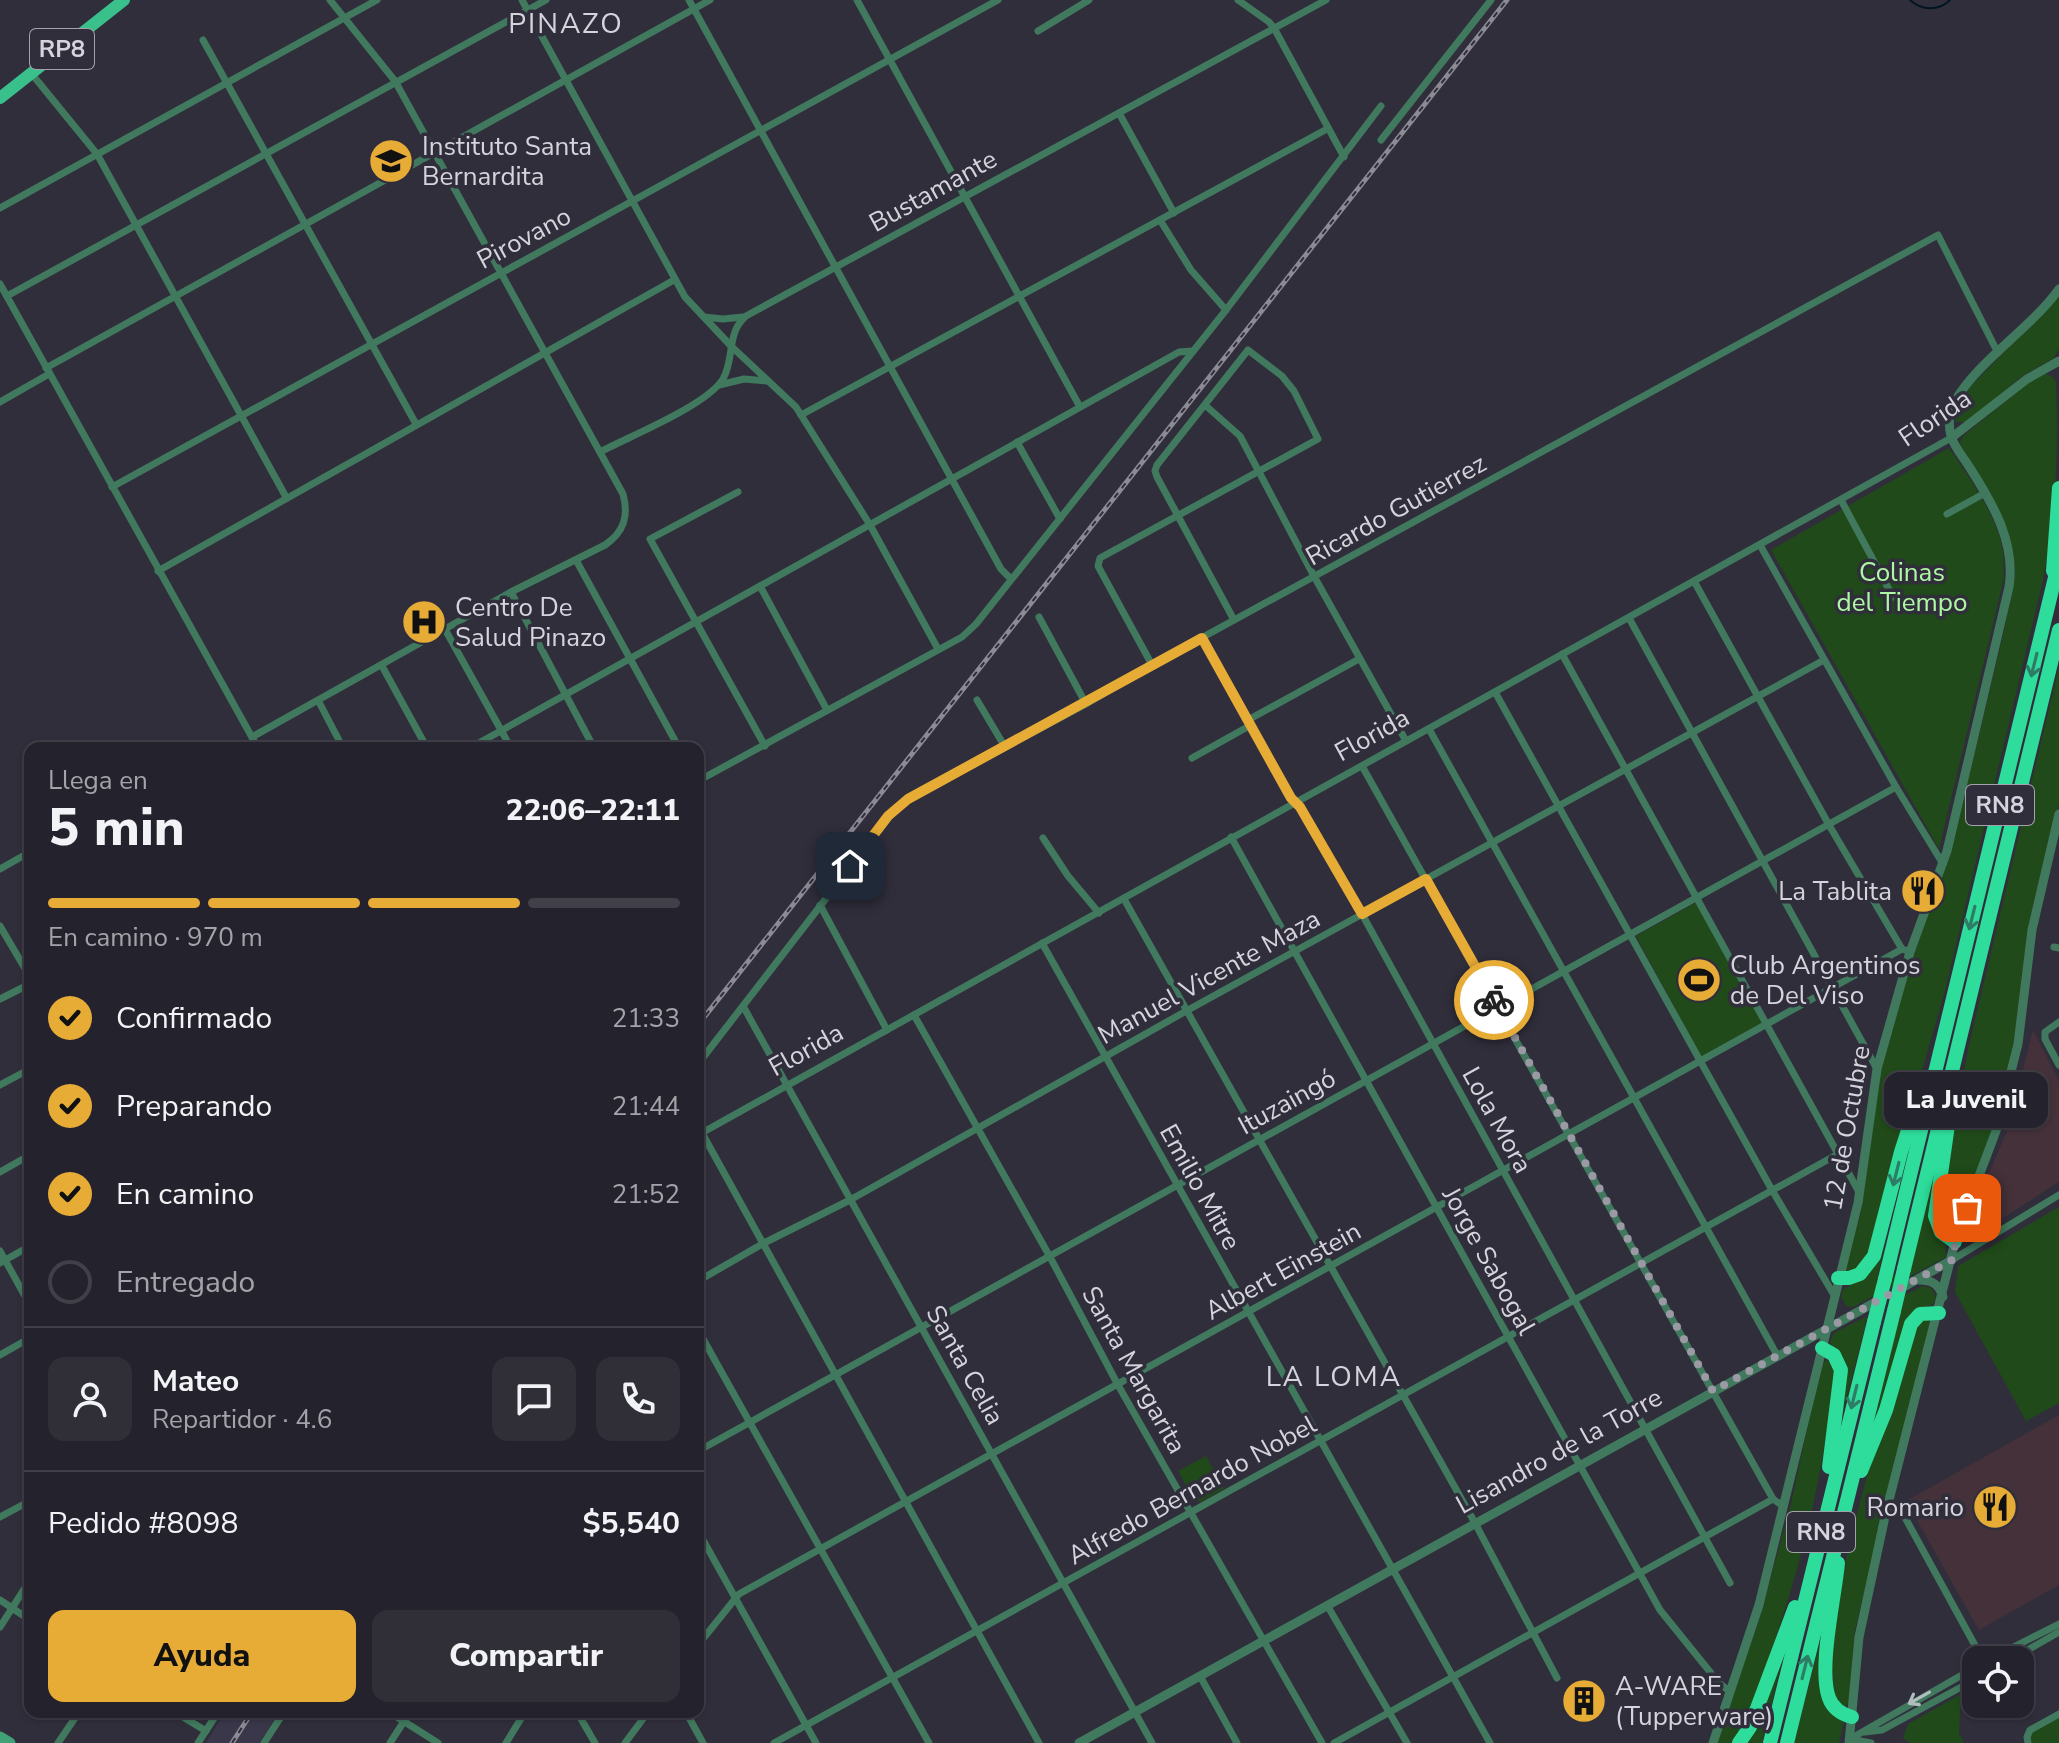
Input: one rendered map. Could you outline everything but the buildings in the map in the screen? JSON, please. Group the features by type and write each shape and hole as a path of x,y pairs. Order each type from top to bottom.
{"highway":[{"path":"2052,589 2059,488"},
{"name":"RN8","path":"1770,1743 2059,561"},
{"name":"RN8","path":"1787,1743 2059,630"},
{"path":"1955,1242 1944,1235 1937,1225 1935,1206 1965,1015"},
{"path":"1838,1278 1860,1274 1874,1256 1912,1116 1947,1020"},
{"path":"1852,1717 1833,1706 1825,1678 1843,1514 1886,1410 1911,1324 1920,1314 1939,1313"},
{"path":"1739,1743 1750,1727 1819,1538 1841,1373 1836,1358 1822,1348"}],"main road":[{"name":"RP8","path":"0,98 124,0"},
{"path":"0,1737 10,1743"}],"street":[{"path":"252,737 614,538 626,516 623,494 395,81 330,0"},
{"path":"0,208 377,0"},
{"path":"522,0 674,280 702,316 801,415 870,525 938,649"},
{"path":"7,296 546,0"},
{"path":"689,0 1001,569 1011,579"},
{"path":"0,402 176,295 710,0"},
{"path":"857,0 1080,407"},
{"name":"Pirovano","path":"112,487 998,0"},
{"path":"1038,31 1089,0"},
{"path":"1238,0 1274,28 1344,157"},
{"name":"Bustamante","path":"746,316 1326,0"},
{"path":"1381,140 1491,0"},
{"path":"203,40 416,424"},
{"path":"31,73 97,154 286,497"},
{"path":"704,778 962,637 1226,310 1381,106"},
{"path":"1119,113 1174,213"},
{"path":"801,415 1327,129"},
{"path":"1160,220 1191,270 1226,310"},
{"name":"Ricardo Gutierrez","path":"704,1056 880,826 908,799 1938,235 1998,353"},
{"path":"158,571 674,280"},
{"path":"0,284 255,742"},
{"path":"1951,438 1953,403 2059,289"},
{"path":"702,316 723,319 746,316"},
{"path":"600,452 697,403 719,385 726,372 738,323 746,316"},
{"path":"1152,665 1098,566 1100,558 1179,517 1318,439 1294,391 1282,376 1248,350 1155,471 1179,517 1234,620"},
{"path":"481,742 1179,352 1193,351"},
{"name":"Florida","path":"704,1132 1951,438 2027,379 2059,361"},
{"path":"719,385 744,379 769,382"},
{"path":"1205,405 1240,436 1406,741"},
{"name":"12 de Octubre","path":"1713,1743 1759,1605 1860,1192 1877,1069 1906,950 1943,864 2011,577 2006,536 1985,493 1951,438"},
{"path":"1017,442 1060,519"},
{"path":"738,492 650,539 765,746"},
{"path":"1947,514 1985,493"},
{"path":"1841,500 1893,597"},
{"path":"1760,545 1896,787 1943,864"},
{"path":"576,560 676,742"},
{"path":"1694,581 1829,825 1906,950"},
{"path":"760,586 827,710"},
{"path":"511,592 591,742"},
{"path":"436,613 508,742"},
{"path":"1039,617 1086,704"},
{"path":"1629,618 1877,1069"},
{"name":"Lola Mora","path":"1202,638 1362,914 1730,1583"},
{"path":"1562,654 1860,1192"},
{"path":"1192,758 1359,659"},
{"name":"Manuel Vicente Maza","path":"704,1278 850,1200 1824,660"},
{"path":"382,666 424,742"},
{"path":"1495,692 1772,1190 1842,1308 1857,1311"},
{"path":"977,700 1005,747"},
{"path":"319,702 340,742"},
{"path":"1429,729 1777,1355"},
{"path":"1362,766 1773,1499 1783,1506"},
{"name":"Ituzaingó","path":"704,1448 1896,787"},
{"path":"1848,1742 1859,1637 1886,1512 1955,1242 1996,1131 2018,1044 2032,930 2059,814"},
{"name":"Jorge Sabogal","path":"1231,837 1639,1573 1663,1614 1729,1691"},
{"path":"1043,838 1068,876 1099,913"},
{"path":"0,869 24,855"},
{"path":"1124,899 1475,1523 1557,1678"},
{"path":"820,905 887,1030"},
{"path":"0,926 24,967"},
{"name":"Emilio Mitre","path":"1042,943 1490,1743"},
{"name":"Albert Einstein","path":"704,1637 734,1597 1906,950"},
{"path":"0,999 24,987"},
{"name":"Santa Celia","path":"743,1006 1152,1743"},
{"name":"Santa Margarita","path":"914,1015 1118,1385 1322,1743"},
{"path":"2059,1022 2045,1032 2045,1039 2059,1065"},
{"path":"0,1085 24,1072"},
{"path":"704,1141 764,1243 1039,1743"},
{"name":"Alfredo Bernardo Nobel","path":"774,1743 1838,1154"},
{"path":"0,1172 24,1158"},
{"name":"Lisandro de la Torre","path":"1079,1743 1777,1355 1917,1281 2059,1195"},
{"path":"2,1262 24,1249"},
{"path":"0,1251 2,1262 24,1296"},
{"path":"1917,1281 1934,1282 1943,1297"},
{"path":"0,1355 24,1341"},
{"path":"704,1341 929,1743"},
{"path":"1334,1743 1773,1499"},
{"path":"0,1517 24,1504"},
{"path":"1886,1512 1902,1512 1978,1646"},
{"path":"704,1542 816,1743"},
{"path":"0,1627 24,1589"},
{"path":"0,1600 24,1616"},
{"path":"1327,1605 1407,1743"},
{"path":"2014,1646 2059,1624"},
{"path":"2034,1646 2059,1632"},
{"path":"1848,1742 1962,1675"},
{"path":"1200,1676 1237,1743"},
{"path":"1863,1732 1882,1730 1962,1687"},
{"path":"2028,1743 2030,1730 2059,1714"},
{"path":"58,1743 75,1718"},
{"path":"185,1718 206,1731"},
{"path":"198,1743 214,1718"},
{"path":"264,1743 280,1718"},
{"path":"399,1718 438,1743"},
{"path":"390,1743 406,1718"},
{"path":"506,1743 521,1718"},
{"path":"580,1718 595,1743"},
{"path":"625,1743 644,1718"},
{"path":"689,1718 703,1743"},
{"path":"1848,1742 1868,1743"}],"shaded area":[{"path":"2033,1030 2059,1081 2059,1182 1978,1234 1968,1223 2007,1131"},
{"path":"2059,1415 2059,1585 1979,1630 1906,1501"},
{"path":"221,1718 275,1718 259,1743 206,1743"}],"green space":[{"path":"2059,296 2059,349 2054,358 2022,376 1967,422 1956,422 1954,412 1970,387"},
{"path":"2038,375 2053,377 2056,383 2057,432 2054,507 2043,580 1945,991 1867,1262 1849,1274 1845,1269 1862,1208 1877,1084 1914,953 1952,847 2015,573 2007,530 1960,443 1963,436"},
{"name":"Colinas del Tiempo","path":"1949,448 1982,498 1995,525 2003,552 2004,578 1939,849 1771,550"},
{"path":"2059,667 2059,803 2030,919 2020,1018 1991,1135 1955,1228 1949,1232 1939,1223 1944,1172 1969,1045"},
{"name":"Club Argentinos de Del Viso","path":"1697,902 1763,1025 1702,1058 1636,936"},
{"path":"1938,1158 1935,1229 1945,1245 1946,1257 1853,1307 1846,1306 1841,1297 1842,1291 1862,1277 1886,1237 1876,1285 1911,1266"},
{"path":"2059,1207 2059,1403 2026,1421 1955,1292 1958,1266"},
{"path":"1923,1286 1931,1288 1936,1298 1933,1304 1920,1310 1872,1430 1905,1295"},
{"path":"1867,1316 1838,1431 1836,1353 1830,1342 1834,1333"},
{"path":"1920,1318 1932,1320 1931,1331 1924,1346 1855,1630 1849,1704 1843,1707 1834,1701 1831,1645 1848,1549 1870,1464"},
{"path":"1827,1360 1835,1364 1826,1437 1813,1507 1785,1610 1752,1708 1735,1743 1716,1743 1760,1617 1791,1504 1821,1364"},
{"path":"1206,1456 1224,1489 1200,1502 1193,1499 1178,1471"},
{"path":"1834,1588 1822,1673 1844,1722 1839,1743 1794,1743"},
{"path":"1786,1643 1762,1743 1743,1743"},
{"path":"1961,1694 1959,1733 1964,1743 1910,1743 1903,1738 1908,1724"},
{"path":"2059,1717 2059,1743 2031,1743 2030,1734"}],"waterway":[{"path":"1910,0 1930,8 1950,0"}],"railway":[{"path":"704,1017 1507,0"},
{"path":"232,1743 248,1718"}],"way so far":[{"path":"1494,1000 1713,1391 1952,1260 1957,1234 1967,1208"}],"place":[{"name":"Instituto Santa Bernardita","path":"391,161"},
{"name":"Centro De Salud Pinazo","path":"424,622"},
{"name":"La Tablita","path":"1923,891"},
{"name":"Club Argentinos de Del Viso","path":"1699,980"},
{"name":"La Juvenil","path":"1967,1208"},
{"name":"Romario","path":"1995,1507"},
{"name":"A-WARE (Tupperware)","path":"1584,1701"}],"district":[{"name":"PINAZO","path":"566,24"},
{"name":"LA LOMA","path":"1334,1377"}],"route":[{"path":"850,866 888,816 908,799 1202,638 1291,798 1300,807 1362,914 1426,879 1494,1000"}]}
